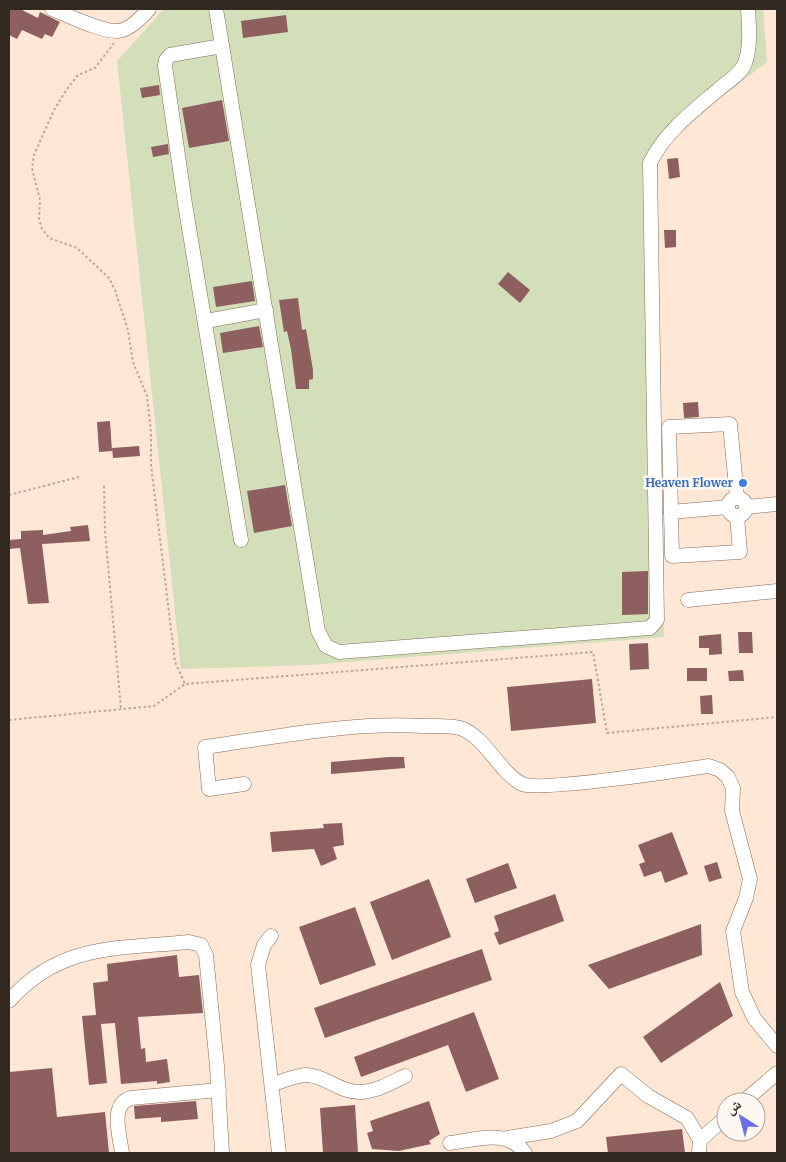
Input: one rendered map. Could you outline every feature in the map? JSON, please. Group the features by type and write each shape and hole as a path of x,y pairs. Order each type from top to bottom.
{"street":[{"path":"52,9 102,28 118,31 137,21 149,9"},
{"path":"216,9 318,631 326,646 339,652 650,628 655,625 658,620 650,163 657,147 686,117 735,76 745,64 748,43 748,9"},
{"path":"222,46 170,55 165,64 185,204 241,540"},
{"path":"206,321 266,310"},
{"path":"730,424 737,507 740,552 672,556 670,427 730,424"},
{"path":"671,512 777,504"},
{"path":"688,600 777,590"},
{"path":"244,784 209,789 204,747 349,726 406,725 461,728 488,751 509,774 525,785 564,784 710,766 720,770 728,777 733,788 732,810 750,879 746,898 733,930 742,992 749,1008 777,1046"},
{"path":"271,936 264,945 258,964 280,1153"},
{"path":"9,1001 38,974 75,955 189,942 198,943 204,948 206,955 219,1090 222,1153"},
{"path":"754,1092 777,1072"},
{"path":"507,1138 551,1131 577,1121 621,1074 648,1096 687,1118 700,1147 716,1129"},
{"path":"273,1084 300,1076 310,1076 345,1090 360,1092 376,1089 405,1076"},
{"path":"122,1153 117,1110 124,1100 219,1090"},
{"path":"450,1143 500,1136 507,1138 525,1153"}],"path":[{"path":"118,31 106,55 95,68 78,75 54,110 34,155 32,168 40,200 39,219 42,229 49,238 77,248 109,278 128,330 133,362 147,396 151,432 151,465 175,662 186,684"},
{"path":"9,495 79,477"},
{"path":"104,486 105,531 121,709"},
{"path":"9,720 154,706 186,684 593,652 607,733 777,717"}],"green space":[{"path":"164,9 763,9 767,62 648,153 664,637 310,665 181,669 117,61"}],"building":[{"path":"9,9 20,9 38,18 40,12 60,22 52,37 45,34 42,39 22,30 17,39 9,35"},
{"path":"286,15 288,32 243,38 241,21"},
{"path":"159,85 160,95 142,98 140,88"},
{"path":"222,100 229,141 189,148 182,108"},
{"path":"168,144 169,154 153,157 151,147"},
{"path":"678,158 680,177 669,179 667,159"},
{"path":"664,230 676,230 676,247 665,248"},
{"path":"508,272 530,290 520,303 498,284"},
{"path":"252,281 255,301 216,307 213,287"},
{"path":"298,298 302,330 306,329 313,370 313,379 309,380 309,389 296,389 291,349 287,331 284,332 279,300"},
{"path":"259,326 263,347 223,353 220,333"},
{"path":"698,402 699,417 684,418 683,403"},
{"path":"110,421 112,451 99,452 97,422"},
{"path":"139,446 140,456 113,458 112,448"},
{"path":"285,485 292,526 254,533 247,491"},
{"path":"88,525 90,541 42,544 49,603 28,604 20,548 9,549 9,540 21,539 21,531 43,530 43,535 71,531 70,527"},
{"path":"648,571 648,614 622,615 622,572"},
{"path":"738,632 752,632 753,653 739,653"},
{"path":"721,634 722,654 709,655 709,648 699,648 699,636"},
{"path":"648,643 649,669 630,670 629,644"},
{"path":"687,668 707,668 707,681 687,681"},
{"path":"743,670 744,681 729,681 728,671"},
{"path":"592,679 596,723 511,731 507,687"},
{"path":"712,695 713,714 701,714 700,696"},
{"path":"404,757 405,768 331,774 331,762"},
{"path":"342,823 344,845 333,847 337,859 321,866 314,849 272,852 270,832 324,828 323,824"},
{"path":"672,832 688,874 665,883 661,871 644,877 639,864 645,862 638,845"},
{"path":"717,862 722,878 709,882 704,866"},
{"path":"508,863 517,888 475,903 466,879"},
{"path":"429,879 451,937 392,960 370,902"},
{"path":"555,894 564,921 499,945 494,933 499,931 494,916"},
{"path":"355,907 376,965 320,985 299,927"},
{"path":"701,924 702,955 609,989 588,965"},
{"path":"482,949 492,980 325,1038 314,1008"},
{"path":"177,955 179,977 199,975 203,1013 138,1017 141,1049 145,1048 146,1062 167,1059 170,1082 157,1084 157,1081 121,1084 115,1023 101,1024 107,1083 89,1085 82,1016 96,1015 93,983 108,981 107,964"},
{"path":"720,982 733,1016 661,1063 643,1037"},
{"path":"474,1012 499,1079 466,1092 448,1045 361,1077 354,1057"},
{"path":"52,1068 57,1117 105,1112 109,1153 9,1153 9,1072"},
{"path":"196,1101 198,1119 161,1122 161,1117 135,1119 134,1106"},
{"path":"429,1101 440,1134 429,1141 431,1144 399,1151 372,1149 367,1133 373,1131 370,1121"},
{"path":"355,1105 358,1153 323,1153 320,1108"},
{"path":"682,1129 685,1153 608,1153 606,1137"}],"place":[{"name":"Heaven Flower","path":"743,483"}]}
